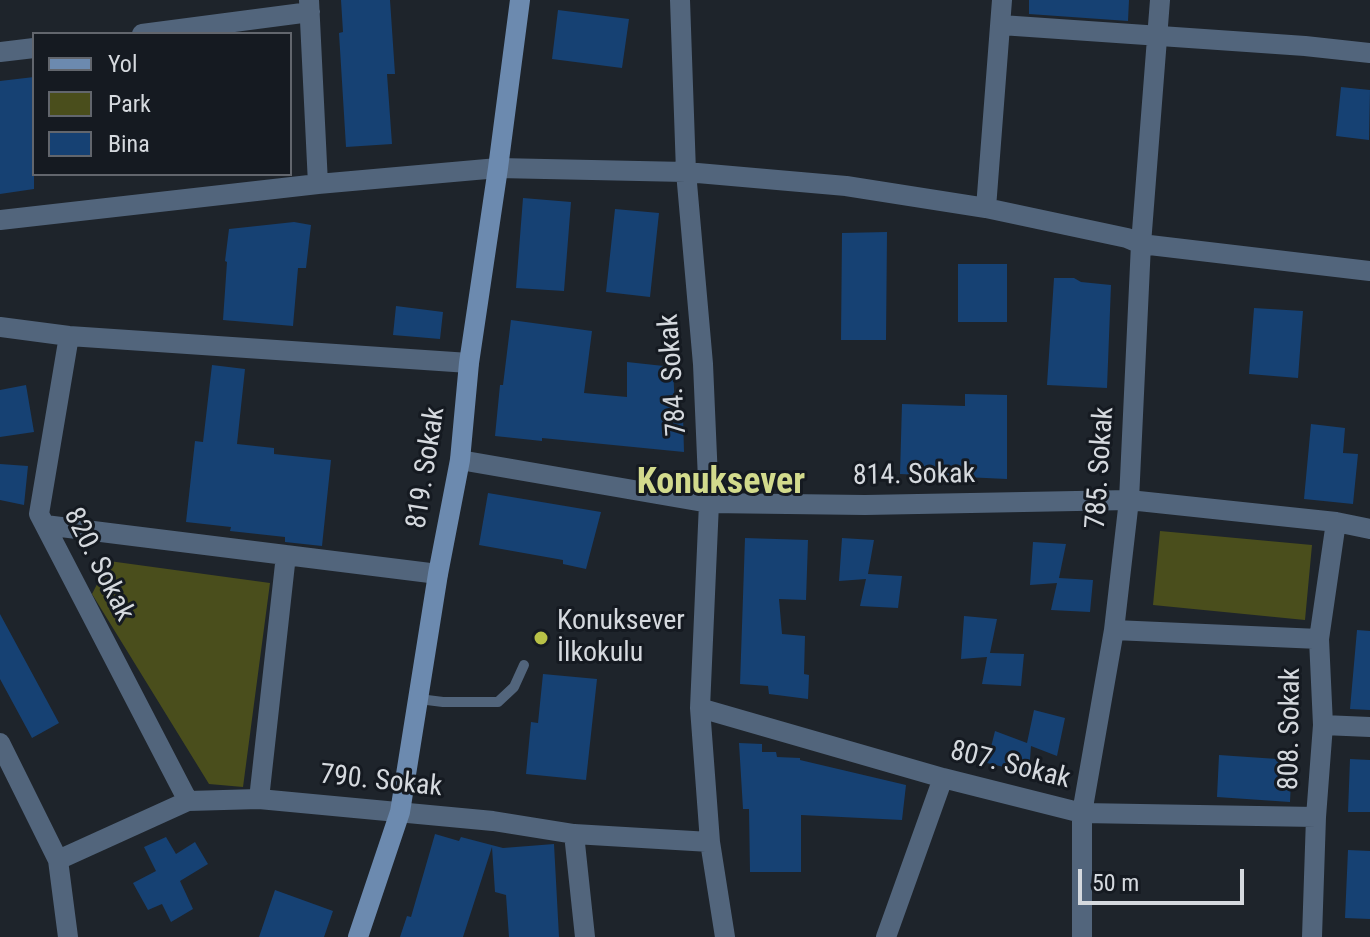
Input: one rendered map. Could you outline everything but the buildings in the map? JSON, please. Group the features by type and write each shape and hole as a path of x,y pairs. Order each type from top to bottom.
{"street":[{"name":"819. Sokak","path":"358,937 400,812 438,574 460,460 469,363 520,0"},
{"name":"784. Sokak","path":"680,0 686,172 703,364 709,503 700,708 710,842 725,937"},
{"path":"986,208 1002,0"},
{"name":"785. Sokak","path":"1082,937 1082,813 1114,630 1129,500 1141,244 1160,0"},
{"path":"154,32 310,6 318,184"},
{"path":"1001,25 1370,53"},
{"path":"0,52 32,48"},
{"path":"0,220 318,184 498,168 686,172 846,186 986,208 1127,238 1141,244 1370,271"},
{"path":"0,327 69,336 469,363"},
{"name":"820. Sokak","path":"69,336 39,514 188,801"},
{"name":"814. Sokak","path":"460,460 709,503 865,505 1129,500 1336,522 1370,529"},
{"name":"808. Sokak","path":"1312,937 1323,725 1319,639 1336,522"},
{"path":"45,525 438,574"},
{"path":"259,799 286,555"},
{"path":"1114,630 1319,639"},
{"name":"807. Sokak","path":"700,708 943,778 1082,813 1316,817"},
{"path":"1323,725 1370,727"},
{"path":"0,743 58,860 68,937"},
{"path":"886,937 943,778"},
{"name":"790. Sokak","path":"58,860 188,801 259,799 493,821 574,834 710,842"},
{"path":"574,834 585,937"}],"lane":[{"path":"419,699 498,702 514,687 524,665"}],"green space":[{"path":"1160,531 1312,545 1305,620 1153,605"},
{"path":"109,561 270,583 243,787 209,784 92,594"}],"place":[{"name":"Konuksever İlkokulu","path":"541,638"}],"district":[{"name":"Konuksever","path":"721,484"}]}
